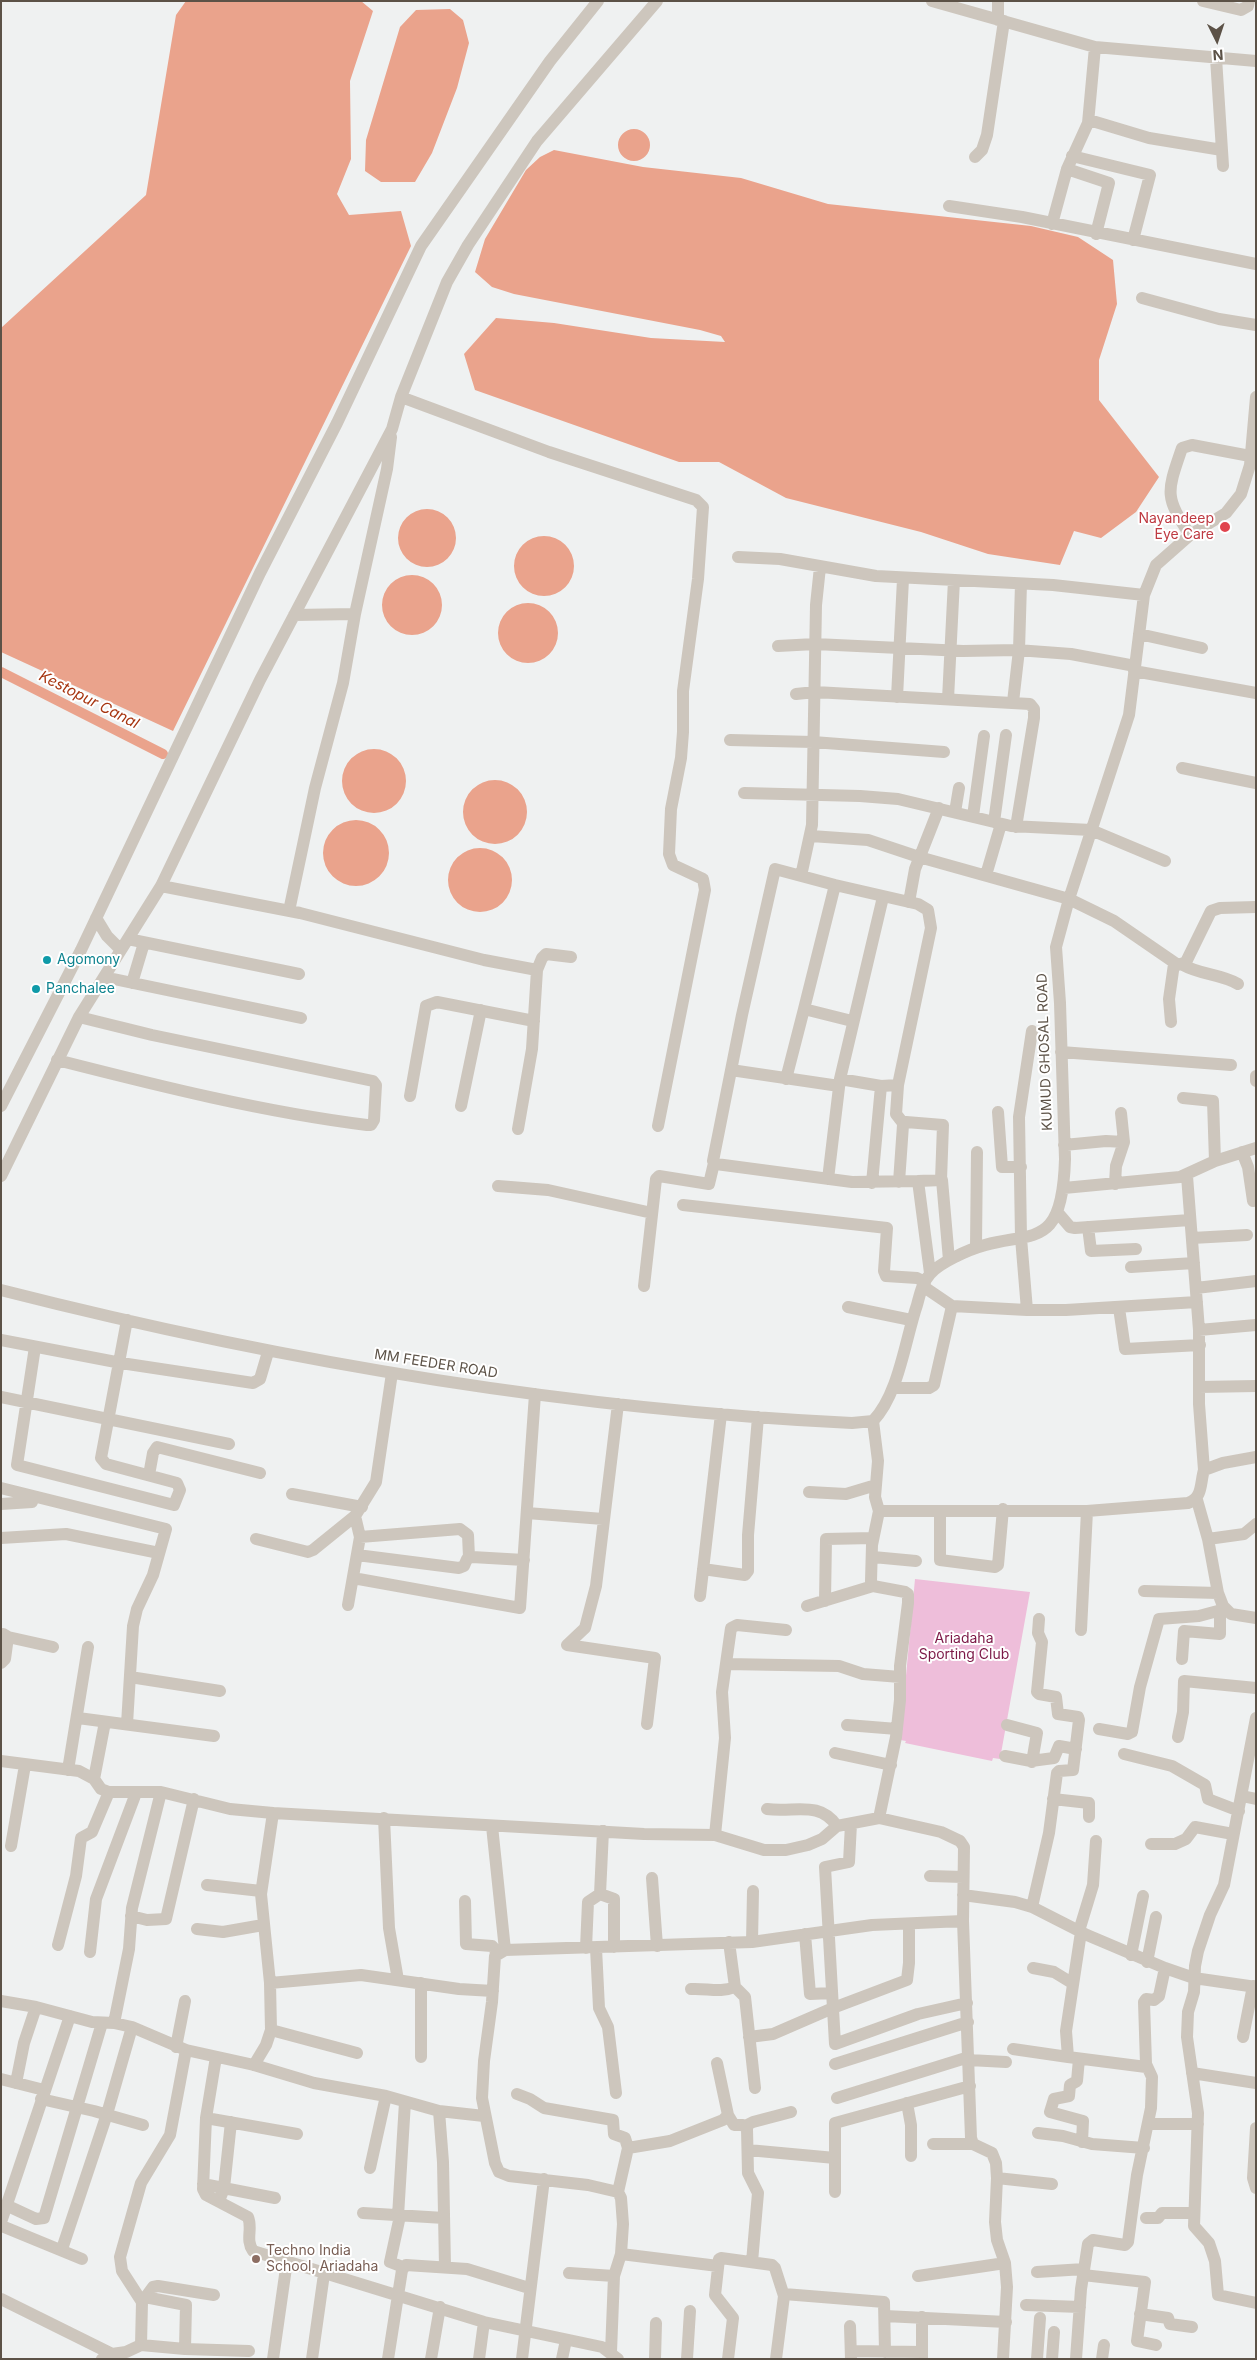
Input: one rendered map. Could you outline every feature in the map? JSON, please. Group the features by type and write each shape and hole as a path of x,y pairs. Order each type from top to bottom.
{"street":[{"path":"1,1106 96,918 260,573 337,423 421,246 550,61 598,1"},
{"path":"288,911 315,788 343,682 354,614 387,469 392,430 401,397 447,282 493,205 537,141 657,1"},
{"path":"932,1 1095,47 1256,61"},
{"path":"975,157 982,150 987,135 1001,20 998,1"},
{"path":"1203,1 1241,10 1248,6 1249,1"},
{"path":"1052,224 1067,169 1089,120 1095,47"},
{"path":"1216,58 1223,166"},
{"path":"1089,120 1149,138 1222,150"},
{"path":"1072,156 1150,175 1133,240"},
{"path":"1067,169 1109,183 1096,234"},
{"path":"949,206 1256,264"},
{"path":"1142,298 1219,319 1256,325"},
{"path":"401,397 549,452 696,500 702,507 698,579 683,691 681,758 671,809 669,854 673,865 703,879 705,890 658,1126"},
{"name":"KUMUD GHOSAL ROAD","path":"928,1278 949,1260 976,1246 1043,1232 1058,1213 1064,1188 1064,1145 1060,1003 1056,947 1069,899 1117,755 1128,715 1144,595 1156,565 1190,535 1226,513 1241,494 1247,478 1254,438 1256,397"},
{"path":"1,1176 79,1016 161,886 260,680 392,430"},
{"path":"1190,535 1174,512 1169,489 1182,448 1192,445 1250,456"},
{"path":"738,556 780,559 820,567 903,578 1021,584 1144,595"},
{"path":"801,876 811,836 814,794 815,644 820,567"},
{"path":"897,697 903,578"},
{"path":"948,699 954,580"},
{"path":"1014,702 1019,650 1021,584"},
{"path":"294,615 354,614"},
{"path":"1138,634 1202,648"},
{"path":"778,646 815,644 950,650 1019,650 1070,654 1256,693"},
{"path":"796,694 815,692 1030,704 1034,709 1016,827"},
{"path":"986,875 997,823 1006,735"},
{"path":"973,816 984,736"},
{"path":"730,740 813,742 944,752"},
{"path":"1182,768 1256,783"},
{"path":"955,812 959,788"},
{"path":"744,793 814,794 898,799 1016,827 1091,830 1165,860"},
{"path":"909,902 914,869 939,808"},
{"path":"811,836 868,840 919,857 1069,899 1114,921 1178,964 1198,973 1227,978 1238,984"},
{"path":"644,1286 657,1178 708,1184 714,1163 731,1070 774,871 781,869 835,885 918,904 928,910 931,928 898,1085 896,1114 903,1123 899,1182"},
{"path":"786,1079 835,885"},
{"path":"161,886 288,911 484,960 538,970"},
{"path":"828,1179 839,1083 852,1021 883,897"},
{"path":"1171,1022 1170,999 1178,964 1211,911 1220,908 1256,908"},
{"path":"96,918 107,936 121,950"},
{"path":"128,939 299,974"},
{"path":"132,983 144,943"},
{"path":"518,1129 532,1049 538,970 542,958 546,954 571,957"},
{"path":"104,978 301,1018"},
{"path":"410,1096 426,1006 437,1002 534,1021"},
{"path":"804,1009 852,1021"},
{"path":"461,1106 481,1010"},
{"path":"57,1060 178,1090 296,1114 368,1125 371,1125 374,1120 376,1085 373,1081 152,1035 79,1016"},
{"path":"1027,1310 1021,1238 1019,1118 1032,1031"},
{"path":"1061,1052 1231,1065"},
{"path":"731,1070 786,1079 881,1086 898,1085"},
{"path":"1256,1076 1256,1081"},
{"path":"872,1183 881,1086"},
{"path":"1183,1098 1213,1101 1215,1161"},
{"path":"998,1112 1002,1167 1021,1167"},
{"path":"1115,1184 1116,1166 1124,1142 1121,1113"},
{"path":"903,1123 943,1125 941,1180 949,1260"},
{"path":"1064,1145 1106,1141 1124,1142"},
{"path":"1064,1188 1187,1176 1215,1161 1256,1148"},
{"path":"976,1246 977,1152"},
{"path":"1242,1152 1248,1167 1253,1201"},
{"path":"714,1163 828,1179 872,1183 941,1180"},
{"path":"1182,1659 1184,1631 1220,1634 1222,1610 1208,1539 1197,1500 1204,1470 1199,1387 1200,1345 1187,1176"},
{"path":"873,1586 871,1581 873,1538 879,1511 875,1497 878,1461 873,1421 893,1388 911,1320 928,1278 918,1181"},
{"path":"498,1186 548,1190 652,1213"},
{"path":"683,1205 887,1228 886,1274 928,1278"},
{"path":"1058,1213 1073,1228 1190,1220"},
{"path":"1088,1227 1090,1251 1136,1249"},
{"path":"1192,1238 1247,1235"},
{"path":"1131,1267 1194,1263"},
{"path":"928,1278 924,1287 952,1306 1027,1310 1119,1308 1197,1302"},
{"path":"1196,1288 1256,1281"},
{"name":"MM FEEDER ROAD","path":"1,1290 268,1352 392,1373 618,1404 758,1417 852,1423 873,1421"},
{"path":"893,1388 929,1388 934,1385 952,1306"},
{"path":"848,1308 911,1320"},
{"path":"1119,1308 1125,1349 1200,1345"},
{"path":"35,1347 16,1461 18,1466 174,1505 180,1486 102,1462 127,1320"},
{"path":"1199,1330 1256,1324"},
{"path":"1,1340 121,1362 253,1383 260,1379 268,1352"},
{"path":"256,1539 308,1552 313,1550 358,1511 376,1482 392,1373"},
{"path":"1199,1387 1256,1386"},
{"path":"353,1578 516,1608 521,1605 535,1394"},
{"path":"1,1397 229,1444"},
{"path":"618,1404 596,1586 586,1628 567,1645 655,1658 646,1724"},
{"path":"700,1596 721,1414"},
{"path":"703,1569 745,1575 748,1571 748,1535 758,1417"},
{"path":"149,1475 153,1454 157,1447 260,1473"},
{"path":"1204,1470 1223,1463 1256,1457"},
{"path":"809,1492 846,1494 876,1485"},
{"path":"1,1488 166,1529 133,1626 126,1724"},
{"path":"292,1494 358,1511"},
{"path":"879,1511 1003,1509 1087,1511 1188,1503 1197,1500"},
{"path":"1,1504 32,1502"},
{"path":"940,1511 940,1560 996,1567 998,1565 1003,1509"},
{"path":"348,1605 360,1537 358,1511"},
{"path":"1081,1630 1087,1511"},
{"path":"527,1513 603,1519"},
{"path":"1208,1539 1244,1534 1256,1524"},
{"path":"357,1555 459,1568 464,1566 469,1557 468,1535 460,1529 360,1537"},
{"path":"1,1538 66,1534 159,1553"},
{"path":"825,1601 826,1539 873,1538"},
{"path":"469,1557 524,1560"},
{"path":"873,1557 916,1561"},
{"path":"807,1606 873,1586 906,1592 908,1594 897,1730 879,1818"},
{"path":"1144,1591 1218,1593"},
{"path":"1099,1729 1128,1734 1132,1732 1142,1680 1159,1619 1199,1616 1222,1610 1237,1616 1256,1618"},
{"path":"1032,1907 1049,1833 1058,1771 1073,1770 1079,1718 1058,1714 1056,1697 1037,1692 1042,1642 1038,1633 1039,1619"},
{"path":"715,1835 725,1738 722,1692 731,1628 734,1626 786,1630"},
{"path":"1,1663 5,1659 5,1635 53,1647"},
{"path":"68,1770 78,1718 88,1647"},
{"path":"726,1664 843,1666 863,1674 900,1677"},
{"path":"130,1677 220,1691"},
{"path":"1178,1738 1178,1728 1183,1712 1184,1681 1256,1688"},
{"path":"78,1718 214,1736"},
{"path":"1256,1718 1224,1885 1208,1920 1196,1958 1194,1992 1188,2012 1187,2038 1198,2124 1193,2213 1194,2226 1209,2243 1215,2261 1218,2295 1256,2303"},
{"path":"94,1779 105,1722"},
{"path":"847,1725 897,1730"},
{"path":"1007,1725 1037,1732 1032,1762"},
{"path":"1005,1756 1032,1762 1054,1758 1059,1746 1076,1749"},
{"path":"835,1753 891,1765"},
{"path":"1124,1754 1172,1766 1205,1785 1208,1799 1239,1811"},
{"path":"1,1761 79,1771 94,1779 101,1789 109,1792 161,1792 230,1809 492,1826 715,1835 756,1849 786,1850 816,1842 837,1826 879,1818 935,1830 960,1842 964,1847 963,1921 971,2138 973,2144"},
{"path":"11,1846 25,1765"},
{"path":"58,1945 76,1876 81,1838 92,1832 109,1792"},
{"path":"8,2206 36,2219 44,2218 78,2107 108,2023 129,1949 131,1916 161,1792"},
{"path":"90,1952 96,1899 136,1793"},
{"path":"1242,1796 1256,1799"},
{"path":"131,1916 147,1920 166,1919 194,1799"},
{"path":"1054,1799 1089,1803 1089,1817"},
{"path":"768,1809 810,1809 830,1815 837,1826"},
{"path":"254,2065 266,2045 271,2030 270,1983 261,1891 273,1813"},
{"path":"384,1818 389,1928 398,1980"},
{"path":"851,1824 848,1862 825,1867 836,2044 918,2014 967,2003"},
{"path":"492,1826 501,1952 493,1963 493,1991 483,2068 484,2116 499,2172 509,2176 588,2185 618,2192"},
{"path":"1151,1844 1175,1844 1186,1839 1195,1827 1233,1834"},
{"path":"600,1894 603,1831"},
{"path":"1082,2142 1083,2121 1050,2112 1054,2100 1069,2096 1070,2085 1077,2081 1066,2031 1080,1931 1093,1885 1096,1841"},
{"path":"930,1876 963,1877"},
{"path":"652,1878 657,1946"},
{"path":"207,1885 261,1891"},
{"path":"752,1942 754,1891"},
{"path":"600,1894 614,1899 614,1947"},
{"path":"600,1894 588,1902 591,1948 599,2008 608,2028 616,2092"},
{"path":"963,1895 1015,1902 1032,1907 1147,1962 1194,1978 1254,1986 1243,2037"},
{"path":"1132,1955 1143,1896"},
{"path":"465,1901 466,1944 492,1946 501,1952 752,1942 872,1925 963,1921"},
{"path":"1147,1962 1156,1917"},
{"path":"749,2037 773,2034 833,2008 859,2000 906,1980 909,1963 909,1924"},
{"path":"197,1929 223,1932 263,1925"},
{"path":"805,1934 810,1994 832,1993"},
{"path":"729,1942 735,1987 745,1997 755,2088"},
{"path":"1033,1968 1054,1972 1072,1982"},
{"path":"1076,2359 1083,2272 1090,2241 1125,2245 1128,2242 1137,2175 1149,2124 1152,2077 1146,2067 1144,2002 1146,1999 1154,2000 1159,1996 1165,1968"},
{"path":"270,1983 361,1975 493,1991"},
{"path":"421,1983 421,2057"},
{"path":"691,1989 708,1988 721,1991 735,1987"},
{"path":"1,2001 132,2027 181,2048 254,2065 314,2083 386,2096 439,2111 484,2116"},
{"path":"147,2350 143,2300 122,2271 120,2257 138,2189 170,2135 185,2001"},
{"path":"16,2083 24,2043 36,2007"},
{"path":"70,2016 2,2223 82,2259"},
{"path":"835,2064 968,2022"},
{"path":"62,2249 107,2114 132,2027"},
{"path":"271,2030 357,2052"},
{"path":"1013,2048 1146,2067"},
{"path":"216,2057 206,2118 202,2184 204,2193 248,2217 250,2224 248,2242 253,2250 324,2274 398,2294 484,2322 602,2347 615,2355"},
{"path":"837,2098 969,2058 1006,2062"},
{"path":"717,2063 728,2115 734,2125 745,2126 791,2112"},
{"path":"1192,2073 1256,2082"},
{"path":"1,2079 78,2107 143,2125"},
{"path":"835,2192 835,2124 970,2086"},
{"path":"517,2094 530,2099 544,2108 613,2120 615,2135 625,2138 628,2148 622,2184 618,2192"},
{"path":"370,2168 386,2096"},
{"path":"405,2102 399,2216 390,2262 403,2267 444,2267 486,2274 529,2288"},
{"path":"908,2103 911,2125 911,2156"},
{"path":"439,2111 443,2162 444,2267"},
{"path":"628,2148 670,2141 723,2120 728,2115"},
{"path":"206,2118 297,2134"},
{"path":"219,2201 224,2188 231,2122"},
{"path":"1149,2124 1198,2124"},
{"path":"745,2126 748,2173 758,2193 752,2262"},
{"path":"1256,2128 1253,2178 1256,2188"},
{"path":"1038,2133 1063,2136 1082,2142 1144,2148"},
{"path":"933,2144 973,2144 992,2153 996,2163 995,2222 997,2240 1005,2263 1006,2322 1002,2359"},
{"path":"748,2150 835,2158"},
{"path":"997,2178 1052,2184"},
{"path":"522,2359 529,2288 544,2179"},
{"path":"202,2184 275,2198"},
{"path":"615,2355 614,2276 621,2254 623,2222 621,2198 618,2192"},
{"path":"363,2213 444,2218"},
{"path":"1146,2218 1158,2218 1162,2213 1193,2213"},
{"path":"621,2254 718,2266"},
{"path":"728,2359 733,2318 715,2298 719,2259 722,2258 774,2266 784,2294 776,2359"},
{"path":"273,2359 287,2261"},
{"path":"918,2276 1005,2263"},
{"path":"388,2359 403,2267"},
{"path":"569,2272 614,2276"},
{"path":"1037,2272 1083,2272 1145,2282 1138,2342 1156,2345"},
{"path":"312,2359 324,2274"},
{"path":"143,2300 153,2288 158,2286 214,2294"},
{"path":"784,2294 882,2301 885,2304 886,2352"},
{"path":"1,2299 107,2356 147,2350 249,2351"},
{"path":"143,2300 186,2305 185,2349"},
{"path":"1026,2305 1080,2306"},
{"path":"431,2359 440,2307"},
{"path":"687,2359 690,2311"},
{"path":"1140,2314 1168,2318 1170,2324 1192,2327"},
{"path":"885,2316 1006,2322"},
{"path":"850,2326 851,2355 886,2352 922,2356 922,2317"},
{"path":"1037,2359 1040,2318"},
{"path":"479,2359 484,2322"},
{"path":"655,2359 656,2323"},
{"path":"1052,2359 1054,2332"},
{"path":"562,2359 566,2340"},
{"path":"1102,2359 1104,2346"}],"green space":[{"name":"Ariadaha Sporting Club","path":"915,1579 1030,1592 1000,1759 993,1758 992,1761 905,1743 906,1741 900,1740"}],"shaded area":[{"path":"186,1 361,1 373,11 350,81 351,159 337,194 349,215 401,211 411,246 173,731 1,652 1,328 146,195 176,15"},
{"path":"450,9 463,20 469,43 457,88 432,153 415,182 381,182 365,171 366,140 400,27 416,10"},
{"path":"634,129 645,134 650,145 645,156 634,161 623,156 618,145 623,134"},
{"path":"554,150 643,167 741,178 828,204 1031,226 1078,237 1113,260 1117,304 1099,360 1099,400 1159,477 1136,512 1101,538 1074,531 1060,565 988,554 921,532 786,498 719,462 679,462 475,390 464,354 496,318 554,323 651,338 725,342 721,336 700,330 514,294 492,287 475,272 485,239 526,170 540,157"},
{"path":"427,509 438,511 451,522 456,538 454,549 443,562 427,567 416,565 403,554 398,538 400,527 411,514"},
{"path":"544,536 560,541 565,545 569,550 574,566 569,582 565,587 560,591 544,596 528,591 523,587 519,582 514,566 519,550 523,545 528,541"},
{"path":"412,575 429,580 437,588 442,605 437,622 429,630 412,635 395,630 387,622 382,605 387,588 395,580"},
{"path":"528,603 545,608 553,616 558,633 553,650 545,658 528,663 511,658 503,650 498,633 503,616 511,608"},
{"path":"368,749 380,749 397,758 404,769 406,781 404,793 397,804 380,813 368,813 356,808 347,799 342,787 342,775 347,763 356,754"},
{"path":"495,780 507,782 518,789 525,800 527,812 525,824 518,835 507,842 495,844 483,842 472,835 465,824 463,812 465,800 472,789 483,782"},
{"path":"356,820 368,823 379,830 386,841 389,853 386,865 379,876 368,883 356,886 344,883 333,876 326,865 323,853 326,841 333,830 344,823"},
{"path":"480,848 498,854 506,862 512,880 506,898 498,906 480,912 462,906 454,898 448,880 454,862 462,854"}],"waterway":[{"name":"Kestopur Canal","path":"1,672 163,754"}],"place":[{"name":"Nayandeep Eye Care","path":"1225,527"},
{"name":"Agomony","path":"47,960"},
{"name":"Panchalee","path":"36,989"},
{"name":"Techno India School, Ariadaha","path":"256,2259"}]}
